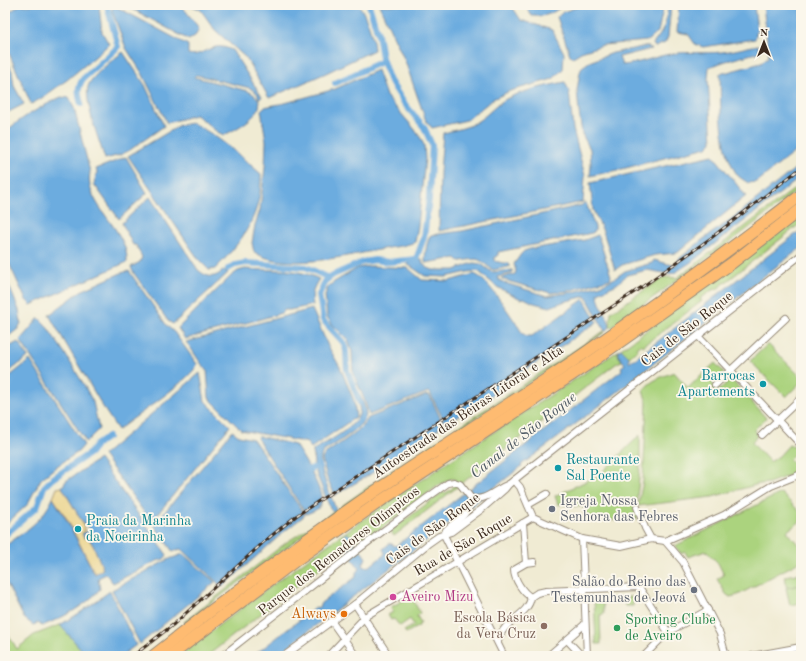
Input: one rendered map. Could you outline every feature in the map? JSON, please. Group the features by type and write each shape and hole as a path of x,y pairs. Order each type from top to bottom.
{"highway":[{"name":"Autoestrada das Beiras Litoral e Alta","path":"152,656 293,549 584,354 725,254 801,195"},
{"name":"Autoestrada das Beiras Litoral e Alta","path":"170,656 301,557 382,500 596,359 732,263 801,209"}],"street":[{"name":"Cais de São Roque","path":"284,656 332,622 429,543 439,536 451,532 482,509 511,482 801,255"},
{"path":"715,385 786,318"},
{"path":"698,336 801,445"},
{"path":"762,435 801,398"},
{"path":"665,542 724,515 771,486 801,474"},
{"name":"Parque dos Remadores Olímpicos","path":"222,656 359,549 448,483 457,482 471,498"},
{"path":"504,656 444,535 446,530 468,511 471,505 471,498 478,500 482,499 511,482 520,487 533,517 582,539 621,546 651,539 665,542 683,562 720,634 726,656"},
{"path":"528,505 547,494"},
{"path":"637,507 651,539"},
{"name":"Rua de São Roque","path":"328,656 363,618 533,517"},
{"path":"523,523 526,563"},
{"path":"582,539 587,656"},
{"path":"531,597 524,591 514,574 514,570 526,563 534,562"},
{"path":"498,642 499,634 504,627 530,605 531,597 537,593 546,591 639,587 668,632"},
{"path":"355,604 389,656"},
{"path":"644,656 668,632 708,610"},
{"path":"332,622 356,656"},
{"path":"548,656 586,624"},
{"path":"567,640 582,656"},
{"path":"752,656 801,647"}],"green space":[{"path":"801,184 801,188 734,239 611,328 611,312 664,277 677,278"},
{"path":"801,216 801,223 717,289 712,290 700,299 702,301 643,346 642,344 637,348 638,350 629,357 621,349 714,281"},
{"path":"604,331 605,332 576,352 347,504 185,623 184,622 287,542"},
{"path":"768,344 801,377 801,382 786,397 750,361"},
{"path":"618,351 618,355 622,361 617,363 394,536 390,531 443,492 445,493 451,489 454,486 455,479 451,479 439,485 357,547 351,536 347,533 344,535 343,543 348,553 342,558 338,554 207,656 179,656 281,578 344,533"},
{"path":"715,363 724,372 712,383 718,391 731,379 766,418 754,430 758,434 752,443 770,462 779,456 789,445 793,445 798,449 789,460 796,466 801,462 801,471 769,483 759,484 712,497 638,506 643,481 647,402 643,391 653,381 674,372 688,388"},
{"path":"640,435 640,469 636,508 637,519 620,521 584,516 584,507 558,504 555,496 599,475"},
{"path":"781,493 801,513 801,521 787,531 801,548 801,561 738,595 730,597 726,594 717,579 724,575 718,563 706,551 688,557 685,552 681,554 675,546"},
{"path":"801,573 801,585 787,588 785,576"},
{"path":"801,585 801,603 790,605 786,588"},
{"path":"411,596 420,613 417,616 421,623 419,626 406,633 404,631 414,625 410,619 400,626 394,619 391,620 388,615 393,612 391,607"},
{"path":"633,597 633,606 625,606 624,599 603,600 604,614 600,615 601,644 596,644 594,599"},
{"path":"60,625 87,656 5,656 5,629 17,649 34,635"}],"sand":[{"name":"Praia da Marinha da Noeirinha","path":"62,487 81,519 85,532 84,538 88,537 104,569 95,574 67,519 53,498 57,488"}],"water":[{"path":"20,5 99,5 102,32 109,44 67,80 31,104 5,44 5,15"},
{"path":"113,5 188,45 188,54 192,55 218,47 224,47 232,50 262,97 259,99 257,93 250,88 196,75 194,77 248,91 256,97 259,103 258,110 246,122 224,135 216,131 195,115 167,123 142,73 126,48 112,11"},
{"path":"125,5 179,5 185,10 199,28 196,35 189,40"},
{"path":"184,5 359,5 369,26 374,50 269,98 246,58 215,30 200,9 192,6 187,7"},
{"path":"379,5 511,5 521,20 552,30 564,53 563,69 553,79 510,91 493,99 467,120 432,128 426,121 405,61"},
{"path":"524,5 565,5 550,14 532,16"},
{"path":"583,5 664,5 658,32 647,41 603,45 581,52 573,57 570,55 557,17 563,12"},
{"path":"668,5 671,5 668,37 665,43 655,47 653,44 664,26"},
{"path":"679,5 754,5 757,30 755,39 703,47 695,44 688,34 677,32"},
{"path":"763,5 801,5 801,147 757,182 748,183 737,174 730,162 726,150 722,125 720,74 761,63 769,56"},
{"path":"758,45 760,52 709,67 708,79 712,142 707,147 590,176 590,149 582,134 577,90 582,67 589,62 613,53 647,46 651,49 619,57 622,65 670,54 722,52"},
{"path":"123,52 145,85 164,126 130,150 120,155 105,159 92,120 87,90 91,80 104,67"},
{"path":"5,57 12,71 14,86 24,104 5,114"},
{"path":"377,70 386,96 412,126 424,145 425,159 415,242 401,246 315,261 281,261 267,258 254,252 252,243 255,225 260,210 265,167 266,141 261,110 264,107 285,103 335,89"},
{"path":"565,82 569,91 573,129 585,176 583,202 439,231 440,173 443,133 474,123 500,103 515,95 536,88"},
{"path":"61,97 69,98 74,108 90,172 90,184 93,195 121,239 126,250 127,262 31,305 26,300 5,255 5,132 25,117"},
{"path":"192,123 211,133 261,174 258,202 249,226 225,259 215,269 209,270 199,260 128,156 180,125"},
{"path":"713,155 746,196 677,253 655,255 622,265 615,270 603,231 593,210 590,183"},
{"path":"126,157 147,193 119,219 94,184 97,172 96,169"},
{"path":"801,164 801,177 690,263 674,273 669,274 647,270 627,275 617,284 598,293 598,298 608,319 610,327 605,331 586,296 550,307 534,303 524,298 521,299 497,287 478,271 446,277 425,276 407,264 416,259 422,259 423,264 433,270 455,270 474,263 481,264 492,272 512,270 512,273 497,277 505,283 547,296 573,292 601,285 625,271 652,263 654,260 676,265 679,259 702,240 729,221"},
{"path":"150,197 198,270 208,276 217,275 224,270 228,273 173,324 168,321 133,272 131,267 140,262 142,257 136,245 133,245 122,223"},
{"path":"586,203 595,227 595,231 592,233 498,252 498,255 495,257 495,261 509,263 510,266 508,267 493,270 476,259 459,261 456,258 425,263 427,245 431,235 462,231 565,209 582,205"},
{"name":"Canal de São Roque","path":"801,230 801,248 631,380 632,381 521,465 522,466 443,528 441,527 441,529 276,656 253,656 315,608 319,607 321,603 356,577 356,572 360,569 346,550 344,535 347,533 351,536 366,558 363,564 364,567 370,566 384,555 385,553 383,549 390,543 396,546 622,370 621,367 625,364 618,355 618,351 621,349 629,357 629,362 635,359"},
{"path":"598,235 611,276 610,279 568,291 551,293 501,278 515,274 516,271 514,264 524,251 585,240"},
{"path":"370,266 408,268 422,280 449,281 474,274 480,277 493,291 523,334 527,336 532,336 584,299 597,322 517,376 506,386 448,423 445,423 430,393 428,392 369,415 365,401 353,373 352,352 348,340 327,317 325,295 328,287 334,282 358,268"},
{"path":"245,269 292,271 310,275 319,279 313,291 313,305 285,310 281,313 261,319 185,339 178,328 231,276 238,271"},
{"path":"129,271 167,326 174,332 197,364 194,370 175,388 118,430 49,315 81,291 121,273"},
{"path":"5,276 19,310 21,323 18,329 5,339"},
{"path":"312,309 328,346 340,367 354,401 356,417 311,448 304,442 241,430 209,398 207,370 186,342"},
{"path":"39,318 45,324 64,352 93,402 99,429 86,442 20,340"},
{"path":"18,342 28,357 5,375 5,349"},
{"path":"30,360 84,445 78,452 41,479 27,505 5,525 5,380"},
{"path":"200,373 205,401 230,426 151,522 103,455"},
{"path":"359,394 365,409 366,415 364,420 354,431 323,452 321,457 323,472 336,510 333,512 314,468 313,450 339,435 357,419 360,410 355,396"},
{"path":"426,395 430,396 443,424 442,426 369,475 335,495 327,478 322,459 325,454 361,427 368,418"},
{"path":"232,431 239,436 253,439 305,515 222,587 184,551 180,549 173,552 154,525"},
{"path":"258,436 295,445 303,457 320,491 321,504 319,508 306,514 257,438"},
{"path":"99,459 167,555 164,559 113,583 106,574 98,578 100,589 88,601 66,615 42,626 38,623 33,625 24,618 5,580 5,546 26,531 44,514 53,498 66,519 95,574 103,569 94,547 88,537 84,538 82,533 90,530 88,526 84,525 62,487 66,481"},
{"path":"183,554 215,582 140,644 112,590 167,560"},
{"path":"110,591 136,645 121,656 87,656 60,625"}],"waterway":[{"path":"81,104 79,91 83,79 118,47 107,5"},
{"path":"369,5 378,34 382,58 389,79 404,103 424,127 432,145 429,198 424,238 416,259 419,265"},
{"path":"335,83 383,61"},
{"path":"360,403 347,370 346,350 343,342 323,320 319,295 325,281 333,275 363,262 375,260 388,262 416,259"},
{"path":"228,269 235,265 246,263 306,267 329,278"},
{"path":"5,535 37,507 44,487 52,479 90,453 96,445 108,437"},
{"path":"310,469 319,466"}],"railway":[{"path":"133,656 174,624 265,541 296,516 642,287 711,238 801,168"}],"place":[{"name":"Barrocas Apartements","path":"763,384"},
{"name":"Restaurante Sal Poente","path":"558,468"},
{"name":"Igreja Nossa Senhora das Febres","path":"552,509"},
{"name":"Praia da Marinha da Noeirinha","path":"78,529"},
{"name":"Salão do Reino das Testemunhas de Jeová","path":"694,590"},
{"name":"Aveiro Mizu","path":"393,597"},
{"name":"Always","path":"344,614"},
{"name":"Escola Básica da Vera Cruz","path":"544,626"},
{"name":"Sporting Clube de Aveiro","path":"617,628"}]}
